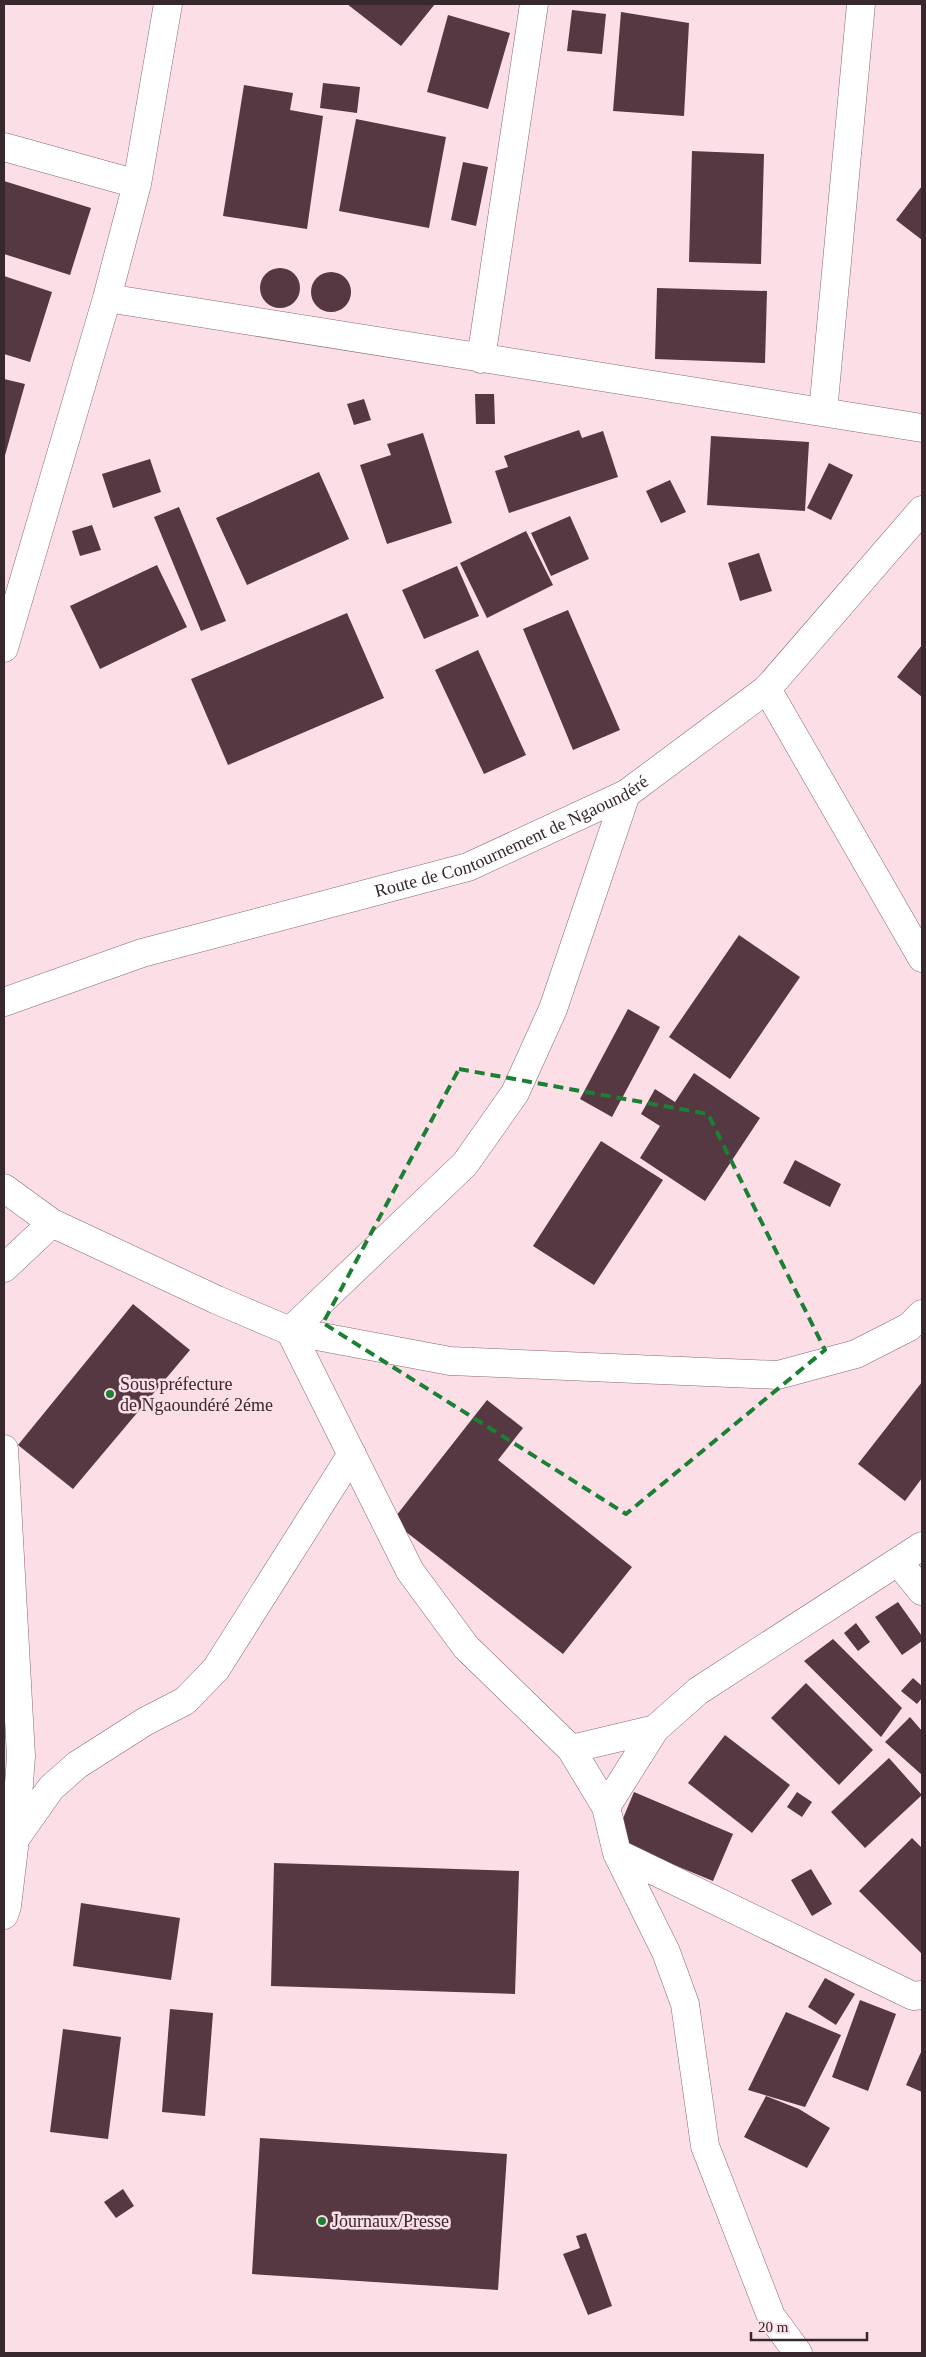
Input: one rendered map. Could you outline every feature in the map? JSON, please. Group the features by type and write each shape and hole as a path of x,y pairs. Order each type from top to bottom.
{"street":[{"path":"4,648 14,577 107,298 137,184 168,4"},
{"path":"481,359 534,4"},
{"path":"822,412 861,4"},
{"path":"4,147 137,184"},
{"path":"107,298 922,428"},
{"name":"Route de Contournement de Ngaoundéré","path":"4,1002 142,953 468,867 626,794 767,689 922,510"},
{"path":"767,689 922,958"},
{"path":"290,1331 465,1164 515,1093 553,1009 626,794"},
{"path":"4,1188 52,1223 218,1300 290,1331 450,1362 778,1375 856,1354 909,1327 922,1314"},
{"path":"4,1268 52,1223"},
{"path":"290,1331 410,1571 466,1647 571,1749 606,1807 617,1853 666,1952 686,2004 705,2146 770,2316 798,2353"},
{"path":"4,1449 21,1756 15,1839 7,1906 4,1916"},
{"path":"15,1839 51,1788 77,1765 146,1722 185,1701 216,1669 352,1454"},
{"path":"606,1807 655,1729 698,1691 899,1563 922,1546"},
{"path":"899,1563 922,1591"},
{"path":"571,1749 655,1729"},
{"path":"617,1853 913,1996 922,1995"}],"highlighted area":[{"path":"459,1069 708,1114 825,1350 626,1514 323,1323"}],"building":[{"path":"347,4 435,4 401,46"},
{"path":"572,10 606,14 602,54 567,51"},
{"path":"621,12 689,23 684,116 613,111"},
{"path":"448,15 510,33 488,109 427,92"},
{"path":"323,83 360,87 357,113 320,108"},
{"path":"244,85 293,93 290,110 323,116 307,229 223,216"},
{"path":"356,119 446,137 429,228 339,211"},
{"path":"692,151 764,154 761,264 689,262"},
{"path":"463,162 488,167 476,226 451,220"},
{"path":"4,181 91,208 70,275 4,254"},
{"path":"922,186 922,240 896,220"},
{"path":"284,268 291,271 297,277 300,288 299,296 291,305 284,308 276,308 269,305 261,296 260,284 263,277 272,269"},
{"path":"335,272 342,275 348,281 351,292 350,300 342,309 335,312 327,312 320,309 312,300 311,288 314,281 323,273"},
{"path":"4,276 52,292 30,362 4,354"},
{"path":"657,288 767,291 765,363 655,359"},
{"path":"4,379 25,384 4,459"},
{"path":"475,394 494,394 495,424 476,424"},
{"path":"364,399 371,420 354,425 347,404"},
{"path":"579,430 582,438 603,431 618,477 509,513 495,471 508,467 504,456"},
{"path":"423,433 452,523 387,544 360,465 391,455 387,444"},
{"path":"711,436 809,442 805,511 707,505"},
{"path":"150,459 161,492 113,508 102,474"},
{"path":"829,463 853,475 831,520 807,508"},
{"path":"319,472 349,539 247,585 216,518"},
{"path":"670,480 686,512 661,523 646,491"},
{"path":"179,507 226,621 201,631 154,517"},
{"path":"570,516 589,559 551,576 531,533"},
{"path":"92,525 101,550 80,556 72,531"},
{"path":"526,531 553,585 487,618 460,563"},
{"path":"759,553 772,591 740,601 728,563"},
{"path":"157,565 187,627 100,669 70,606"},
{"path":"457,566 479,616 424,639 402,590"},
{"path":"568,610 620,730 573,750 523,629"},
{"path":"347,613 384,698 228,765 191,679"},
{"path":"922,645 922,697 897,677"},
{"path":"478,650 526,755 484,774 435,670"},
{"path":"739,935 800,977 730,1079 669,1037"},
{"path":"628,1009 660,1027 612,1117 580,1099"},
{"path":"694,1073 760,1118 705,1201 640,1158 660,1126 641,1114 655,1089 675,1102"},
{"path":"601,1141 663,1180 594,1285 533,1246"},
{"path":"795,1160 841,1184 830,1207 783,1183"},
{"path":"133,1304 190,1350 73,1489 18,1445"},
{"path":"922,1382 922,1478 905,1501 858,1464"},
{"path":"487,1400 523,1428 498,1460 632,1567 563,1654 392,1521"},
{"path":"898,1602 922,1636 922,1641 902,1655 875,1617"},
{"path":"856,1623 870,1642 858,1651 844,1633"},
{"path":"833,1639 902,1708 881,1737 804,1661"},
{"path":"913,1678 922,1686 922,1698 917,1704 901,1691"},
{"path":"806,1683 873,1750 839,1785 771,1718"},
{"path":"910,1717 922,1731 922,1775 885,1742"},
{"path":"725,1735 790,1785 752,1833 688,1783"},
{"path":"889,1758 922,1795 865,1848 831,1812"},
{"path":"634,1792 733,1834 713,1881 614,1840"},
{"path":"797,1792 812,1802 802,1817 787,1807"},
{"path":"912,1838 922,1848 922,1954 859,1891"},
{"path":"274,1863 519,1871 515,1994 271,1986"},
{"path":"811,1869 832,1904 812,1916 791,1880"},
{"path":"81,1903 180,1918 171,1980 73,1966"},
{"path":"825,1978 855,1994 836,2025 808,2007"},
{"path":"860,2000 896,2014 868,2091 832,2077"},
{"path":"170,2009 213,2013 205,2116 162,2112"},
{"path":"786,2012 841,2035 805,2107 748,2090"},
{"path":"63,2029 121,2037 108,2139 50,2132"},
{"path":"922,2050 922,2092 906,2085"},
{"path":"766,2096 799,2109 830,2128 807,2168 744,2137"},
{"path":"260,2138 507,2154 498,2290 252,2274"},
{"path":"123,2189 134,2206 116,2218 104,2202"},
{"path":"586,2233 612,2306 588,2315 563,2254 580,2248 576,2236"}],"place":[{"name":"Sous préfecture de Ngaoundéré 2éme","path":"110,1394"},
{"name":"Journaux/Presse","path":"322,2221"}]}
